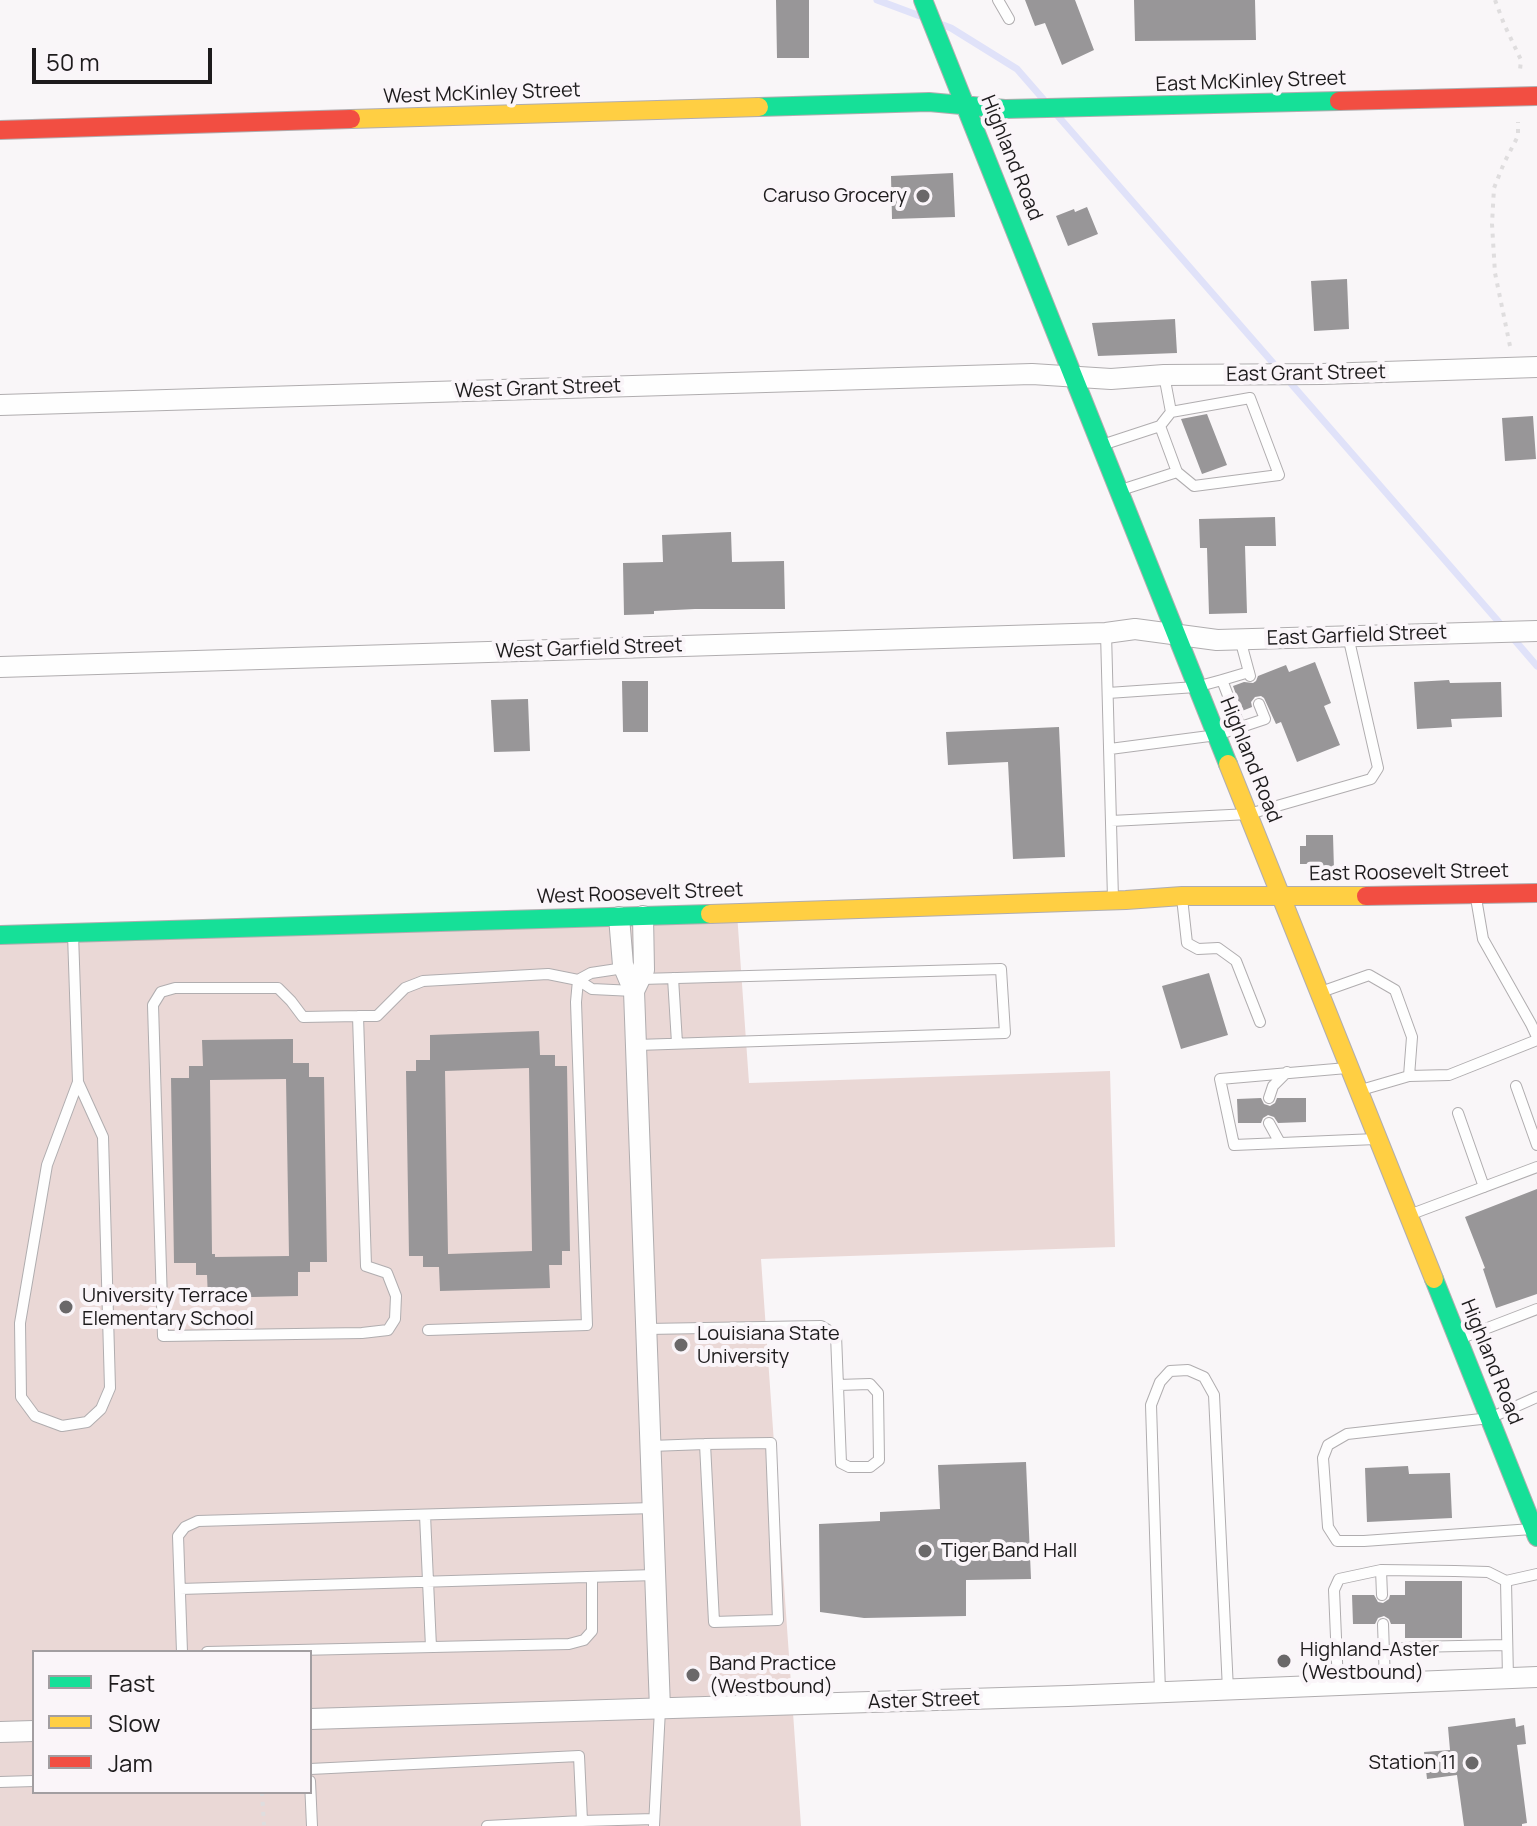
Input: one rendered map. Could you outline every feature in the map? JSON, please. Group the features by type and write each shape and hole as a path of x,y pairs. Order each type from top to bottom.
{"street":[{"name":"Highland Road","path":"923,0 1535,1533"},
{"name":"East McKinley Street","path":"966,106 1088,108 1528,96"},
{"name":"West McKinley Street","path":"0,130 929,102 966,106"},
{"name":"East Grant Street","path":"1075,377 1111,379 1164,375 1237,376 1527,368"},
{"name":"West Grant Street","path":"0,405 1016,374 1075,377"},
{"name":"West Garfield Street","path":"0,667 1106,633 1135,629 1177,635"},
{"name":"East Garfield Street","path":"1177,635 1217,640 1537,631"},
{"name":"East Roosevelt Street","path":"1281,897 1537,893"},
{"name":"West Roosevelt Street","path":"1,940 73,933 1182,896 1281,897"},
{"path":"633,979 644,970 643,916"},
{"path":"619,917 633,979 637,1045 660,1709"},
{"name":"Aster Street","path":"312,1719 1228,1690 1537,1677"},
{"path":"0,1732 32,1731"}],"lane":[{"path":"998,0 1009,19"},
{"path":"1164,375 1171,412"},
{"path":"1101,445 1160,426 1171,412 1250,398 1279,475 1194,486 1177,472 1160,426"},
{"path":"1119,490 1177,472"},
{"path":"1106,633 1113,900"},
{"path":"1111,821 1249,814 1371,779 1378,768 1348,636"},
{"path":"1108,693 1196,687 1250,676 1240,639"},
{"path":"1222,680 1240,727"},
{"path":"1110,749 1217,735 1265,719 1259,704"},
{"path":"1359,1091 1409,1076 1449,1075 1537,1039 1483,939 1476,893"},
{"path":"1182,896 1187,943 1198,949 1218,948 1236,961 1260,1022"},
{"path":"73,933 78,1082 47,1165 20,1323 21,1397 35,1416 62,1426 87,1422 101,1409 110,1388 103,1137 78,1082"},
{"path":"578,980 591,973 633,979 1001,969 1005,1033 637,1045"},
{"path":"358,1016 366,1266 387,1273 396,1296 395,1319 388,1330 362,1333 163,1336 153,1005 161,992 175,988 278,988 303,1017 358,1016 377,1016 405,988 423,981 548,974 578,980 592,989 633,979"},
{"path":"1319,992 1369,975 1395,990 1412,1037 1409,1076"},
{"path":"673,978 677,1043"},
{"path":"428,1330 587,1325 576,1002 578,980"},
{"path":"1349,1068 1220,1079 1234,1145 1378,1139"},
{"path":"1269,1098 1273,1086 1287,1072"},
{"path":"1516,1086 1537,1145"},
{"path":"1458,1113 1484,1187"},
{"path":"1269,1123 1280,1143"},
{"path":"1407,1215 1537,1167"},
{"path":"1457,1339 1537,1309"},
{"path":"647,1329 821,1326 836,1335 841,1463 849,1467 870,1467 879,1460 878,1393 870,1384 838,1385"},
{"path":"1160,1692 1151,1405 1160,1382 1170,1371 1188,1370 1204,1377 1214,1395 1228,1690"},
{"path":"1535,1533 1337,1541 1328,1527 1323,1458 1328,1445 1347,1434 1490,1418 1537,1397"},
{"path":"651,1446 705,1444 771,1443 778,1620 714,1622 705,1444"},
{"path":"182,1650 178,1536 185,1527 198,1521 653,1508"},
{"path":"425,1515 431,1647"},
{"path":"1381,1570 1382,1595"},
{"path":"1338,1685 1334,1590 1339,1579 1381,1570 1488,1572 1506,1581 1537,1574"},
{"path":"180,1589 655,1575"},
{"path":"297,1650 569,1644 584,1640 592,1631 592,1577"},
{"path":"1506,1581 1508,1678"},
{"path":"1383,1624 1385,1683"},
{"path":"1384,1651 1412,1647 1506,1645"},
{"path":"487,1826 654,1823 660,1709"},
{"path":"312,1769 579,1756 582,1824"},
{"path":"0,1782 32,1781"},
{"path":"311,1794 312,1826"}],"path":[{"path":"1495,0 1521,60 1528,96 1518,136 1494,188 1492,224 1495,273 1511,351 1527,368"},
{"path":"262,1794 264,1825"}],"shaded area":[{"name":"Louisiana State University","path":"737,913 749,1083 1110,1071 1115,1247 761,1259 801,1826 0,1826 0,934"}],"building":[{"path":"776,0 809,0 809,58 777,58"},
{"path":"1025,0 1075,0 1094,50 1062,65 1045,23 1035,26"},
{"path":"1134,0 1255,0 1256,40 1135,41"},
{"name":"Caruso Grocery","path":"953,173 955,217 892,219 891,176"},
{"path":"1087,207 1098,234 1068,246 1056,216"},
{"path":"1347,279 1349,329 1314,331 1311,281"},
{"path":"1175,319 1177,353 1098,356 1092,323"},
{"path":"1207,414 1227,465 1202,474 1181,419"},
{"path":"1533,416 1536,459 1505,461 1502,418"},
{"path":"1275,517 1276,546 1245,546 1247,613 1209,614 1207,548 1200,548 1199,519"},
{"path":"731,532 732,562 784,561 785,609 695,609 624,615 623,563 663,562 662,535"},
{"path":"1315,662 1331,703 1324,706 1340,745 1297,762 1281,722 1276,724 1264,698 1255,697 1252,707 1242,711 1233,686 1253,683 1258,676 1286,665 1289,672"},
{"path":"1449,680 1450,683 1501,682 1502,717 1451,719 1452,727 1417,729 1414,682"},
{"path":"622,681 648,681 648,732 623,732"},
{"path":"528,699 530,751 494,752 491,700"},
{"path":"1059,727 1065,857 1013,859 1008,762 948,765 946,732"},
{"path":"1306,835 1333,835 1334,870 1308,871 1308,864 1300,864 1300,846 1306,846"},
{"path":"1209,973 1228,1035 1181,1049 1162,986"},
{"path":"539,1031 540,1055 555,1055 555,1066 567,1066 570,1251 562,1251 562,1265 549,1265 550,1288 440,1291 439,1267 423,1267 423,1256 409,1256 406,1071 416,1071 416,1060 430,1060 430,1035","holes":["529,1068 532,1251 448,1254 445,1071"]},
{"path":"293,1039 293,1063 309,1063 309,1077 324,1077 327,1262 310,1262 310,1272 298,1272 298,1296 208,1298 207,1275 196,1275 196,1263 174,1263 171,1078 189,1078 189,1066 203,1066 202,1040","holes":["286,1079 289,1256 215,1257 212,1254 210,1080"]},
{"path":"1261,1098 1264,1104 1270,1106 1277,1098 1306,1098 1306,1122 1278,1123 1268,1115 1261,1123 1238,1123 1237,1099"},
{"path":"1537,1189 1537,1294 1496,1308 1485,1268 1465,1217"},
{"name":"Tiger Band Hall","path":"1026,1462 1031,1579 966,1580 966,1616 864,1618 820,1612 819,1524 880,1521 880,1512 940,1509 938,1465"},
{"path":"1408,1466 1409,1474 1450,1473 1452,1518 1367,1522 1365,1468"},
{"path":"1405,1581 1462,1581 1462,1638 1405,1638 1405,1624 1391,1624 1384,1616 1378,1618 1375,1624 1353,1624 1352,1595 1374,1595 1378,1602 1383,1603 1390,1595 1405,1595"},
{"name":"Station 11","path":"1515,1718 1516,1727 1524,1725 1526,1744 1517,1745 1527,1823 1522,1826 1464,1826 1457,1775 1427,1779 1424,1752 1450,1750 1448,1727"}],"waterway":[{"path":"877,0 920,16"},
{"path":"943,25 1017,69 1044,100"},
{"path":"1057,115 1504,628"},
{"path":"1512,637 1537,666"}],"traffic: fast":[{"path":"923,0 1228,764"},
{"path":"759,107 929,102 1005,109 1339,101"},
{"path":"0,935 710,914"},
{"path":"1434,1279 1537,1537"}],"traffic: slow":[{"path":"351,119 759,107"},
{"path":"1228,764 1434,1279"},
{"path":"710,914 1182,896 1366,896"}],"traffic: jam":[{"path":"1339,101 1537,96"},
{"path":"0,130 351,119"},
{"path":"1366,896 1537,893"}],"place":[{"name":"Caruso Grocery","path":"923,196"},
{"name":"University Terrace Elementary School","path":"66,1307"},
{"name":"Louisiana State University","path":"681,1345"},
{"name":"Tiger Band Hall","path":"925,1551"},
{"name":"Highland-Aster (Westbound)","path":"1284,1661"},
{"name":"Band Practice (Westbound)","path":"693,1675"},
{"name":"Station 11","path":"1472,1763"}]}
